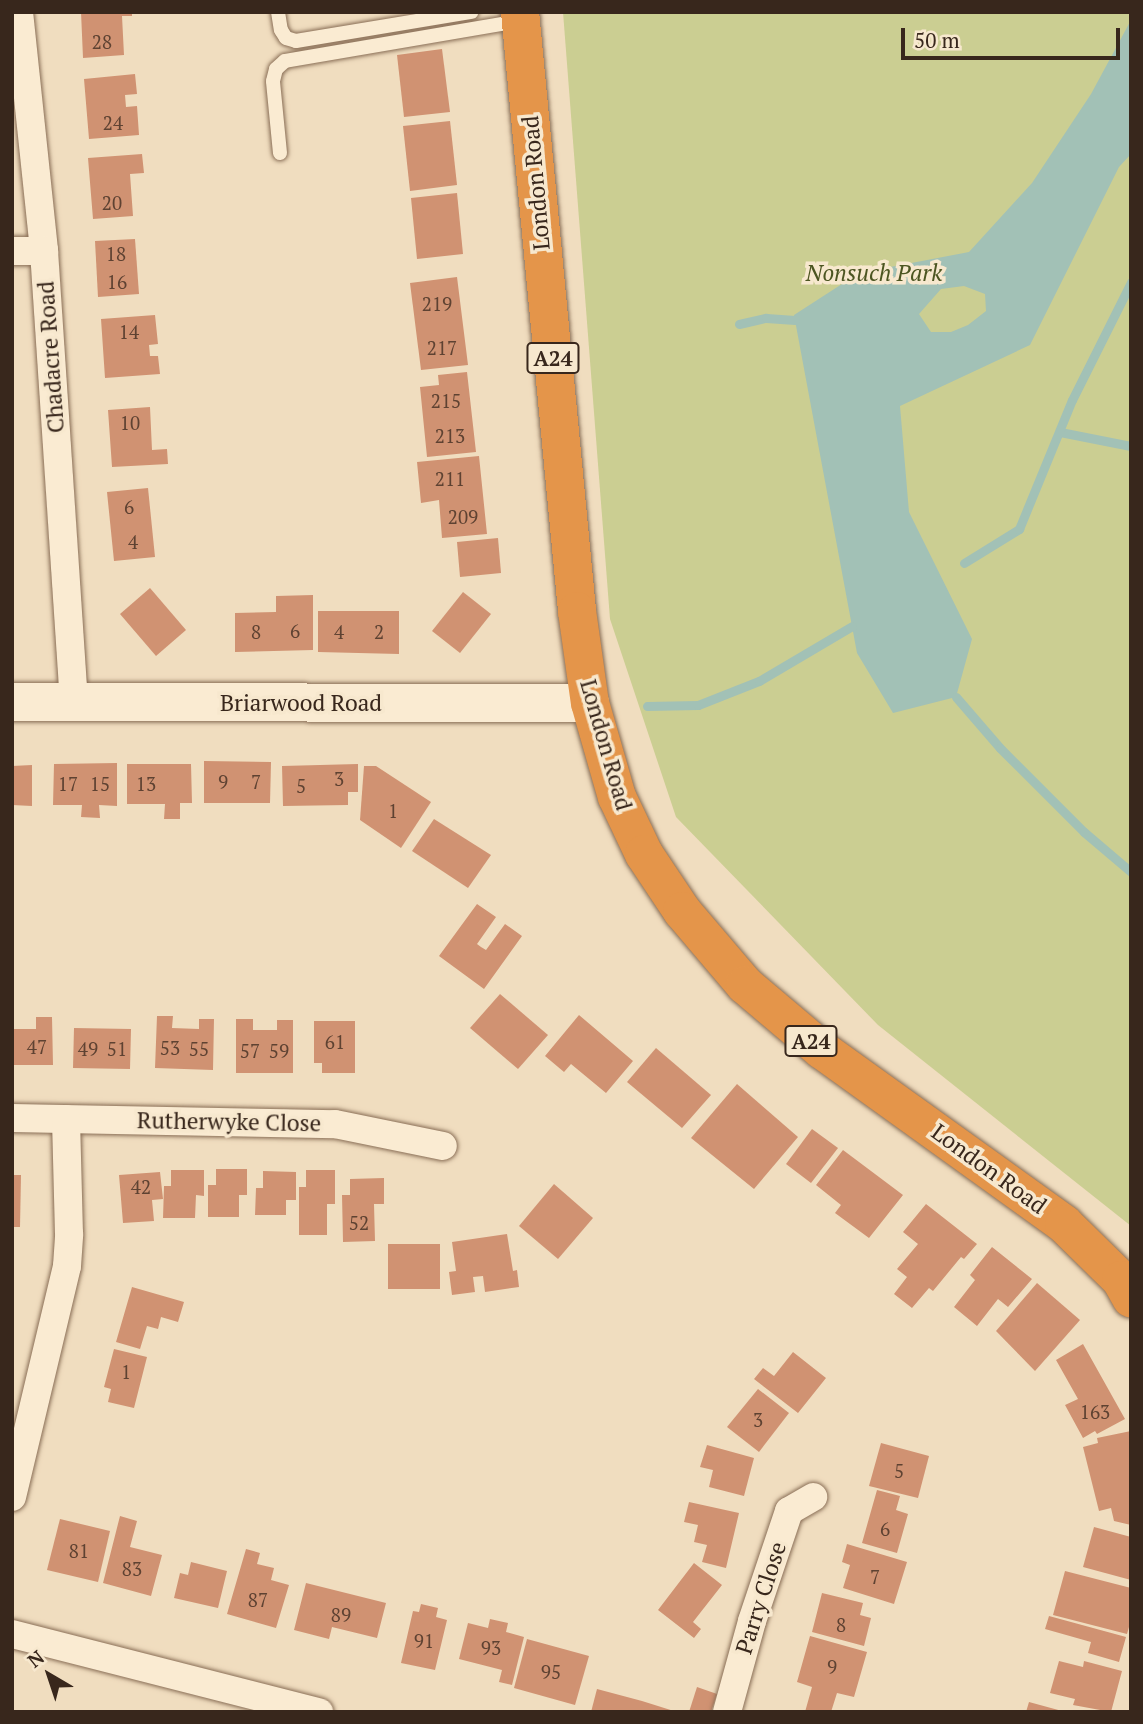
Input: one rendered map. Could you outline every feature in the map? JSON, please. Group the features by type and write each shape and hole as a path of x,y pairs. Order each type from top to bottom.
{"highway":[{"name":"London Road","path":"520,17 577,611 590,703 617,797 644,854 682,911 745,985 822,1050 1064,1224 1121,1280 1131,1297"}],"street":[{"name":"Chadacre Road","path":"19,12 44,251 74,703"},
{"path":"12,251 44,251"},
{"name":"Briarwood Road","path":"12,702 590,703"},
{"name":"Rutherwyke Close","path":"12,1118 335,1124 443,1146"},
{"path":"12,1497 67,1266 69,1234 66,1119"},
{"name":"Parry Close","path":"727,1712 752,1621 789,1511 813,1497"},
{"path":"12,1634 319,1712"}],"lane":[{"path":"278,12 281,30 286,37 296,41 472,12"},
{"path":"280,153 273,81 276,69 285,61 520,17"}],"green space":[{"name":"Nonsuch Park","path":"563,12 1131,12 1131,1226 878,1025 676,817 610,619"}],"water":[{"path":"1131,20 1131,154 1119,167 1030,345 900,406 909,512 972,639 956,697 893,713 857,653 794,315 859,273 969,252 1032,183 1091,94","holes":["964,286 985,294 986,311 968,325 951,332 931,332 919,314 941,289"]}],"building":[{"path":"81,12 132,12 132,16 122,16 124,55 83,58"},
{"path":"442,49 450,112 404,117 397,55"},
{"path":"135,74 137,94 125,95 126,107 137,106 139,135 89,139 84,79"},
{"path":"450,121 457,185 410,191 403,126"},
{"path":"142,154 144,173 130,174 133,216 93,219 88,158"},
{"path":"457,193 463,254 417,259 411,198"},
{"path":"135,239 139,294 98,297 95,241"},
{"path":"457,277 468,365 421,370 410,283"},
{"path":"155,315 158,344 149,345 150,356 158,356 160,374 105,378 101,319"},
{"path":"467,372 476,452 427,457 420,387 439,385 438,375"},
{"path":"150,407 152,450 167,449 168,464 112,467 108,410"},
{"path":"479,456 487,534 442,538 439,500 421,503 417,462"},
{"path":"148,488 155,557 114,561 107,492"},
{"path":"498,538 501,573 460,577 457,542"},
{"path":"150,588 186,630 156,656 120,614"},
{"path":"463,592 491,614 460,653 432,631"},
{"path":"313,595 313,650 235,652 235,613 276,612 276,596"},
{"path":"318,611 399,611 399,654 318,652"},
{"path":"204,761 271,762 270,803 204,803"},
{"path":"117,763 117,806 99,805 100,818 81,817 82,805 53,805 54,764"},
{"path":"127,764 191,764 192,803 180,803 180,819 164,819 165,804 127,804"},
{"path":"358,764 358,792 348,792 348,805 283,806 282,766"},
{"path":"32,765 32,806 12,805 12,766"},
{"path":"364,766 376,766 431,802 401,848 360,820"},
{"path":"434,819 491,855 468,888 412,851"},
{"path":"477,904 496,917 477,944 481,947 486,950 505,924 522,936 484,989 439,956"},
{"path":"500,994 548,1035 518,1069 470,1028"},
{"path":"579,1015 633,1061 606,1093 571,1064 564,1072 545,1056"},
{"path":"157,1016 173,1016 172,1028 199,1029 199,1019 214,1019 213,1070 155,1068"},
{"path":"36,1017 52,1017 53,1065 12,1065 12,1029 36,1029"},
{"path":"236,1019 253,1019 253,1030 277,1030 277,1020 293,1020 293,1073 236,1073"},
{"path":"314,1021 355,1021 355,1073 322,1073 322,1063 314,1063"},
{"path":"74,1028 131,1029 130,1069 73,1068"},
{"path":"656,1048 711,1095 682,1128 627,1082"},
{"path":"737,1084 798,1137 754,1189 691,1138"},
{"path":"812,1129 838,1148 811,1183 786,1164"},
{"path":"843,1150 903,1195 869,1238 835,1213 841,1205 816,1185"},
{"path":"216,1169 247,1169 247,1195 239,1195 239,1217 208,1217 208,1185 216,1185"},
{"path":"171,1170 204,1170 204,1196 196,1195 195,1218 163,1218 164,1186 171,1186"},
{"path":"306,1170 335,1170 335,1204 327,1204 327,1235 299,1235 299,1187 306,1187"},
{"path":"263,1171 296,1172 296,1200 286,1200 286,1215 255,1215 256,1188 263,1188"},
{"path":"160,1172 163,1199 152,1200 154,1221 123,1223 119,1175"},
{"path":"12,1175 21,1175 20,1227 12,1227"},
{"path":"384,1178 384,1204 374,1204 375,1241 343,1242 342,1195 350,1195 350,1179"},
{"path":"554,1184 593,1218 558,1259 519,1226"},
{"path":"926,1204 977,1244 964,1259 961,1257 933,1291 929,1288 912,1308 894,1294 907,1277 897,1269 918,1244 903,1232"},
{"path":"507,1234 513,1271 517,1270 519,1287 485,1292 483,1276 473,1277 475,1292 452,1295 449,1272 456,1271 452,1242"},
{"path":"388,1244 440,1244 440,1289 388,1289"},
{"path":"992,1247 1032,1279 1008,1307 998,1299 977,1326 954,1307 975,1280 970,1275"},
{"path":"1037,1283 1080,1320 1035,1371 996,1331"},
{"path":"132,1287 184,1302 178,1322 161,1317 158,1329 147,1326 140,1349 116,1342"},
{"path":"1083,1344 1125,1419 1097,1434 1095,1431 1083,1438 1065,1405 1078,1399 1056,1360"},
{"path":"114,1349 147,1357 134,1408 108,1402 111,1389 104,1387"},
{"path":"793,1352 826,1378 798,1413 754,1379 763,1368 774,1376"},
{"path":"758,1389 789,1413 759,1452 727,1427"},
{"path":"1131,1431 1131,1525 1114,1521 1111,1508 1099,1511 1083,1447 1098,1443 1097,1438"},
{"path":"881,1443 929,1456 918,1498 869,1486"},
{"path":"707,1445 754,1458 744,1496 709,1487 713,1470 700,1467"},
{"path":"877,1490 900,1496 896,1510 908,1514 897,1553 862,1543"},
{"path":"689,1502 739,1513 726,1568 702,1562 707,1545 694,1542 698,1525 684,1522"},
{"path":"120,1516 137,1521 130,1547 162,1555 151,1596 103,1583"},
{"path":"60,1519 110,1531 98,1582 47,1570"},
{"path":"1094,1527 1131,1537 1131,1580 1083,1567"},
{"path":"847,1544 907,1562 894,1604 843,1588 850,1565 842,1562"},
{"path":"246,1549 260,1553 257,1564 274,1568 271,1580 289,1585 276,1628 227,1614"},
{"path":"191,1562 227,1571 218,1608 174,1598 180,1573 188,1575"},
{"path":"694,1563 722,1585 693,1622 701,1629 694,1638 658,1610"},
{"path":"1065,1571 1131,1588 1131,1620 1127,1634 1053,1615"},
{"path":"306,1583 386,1603 377,1638 332,1627 329,1639 294,1630"},
{"path":"822,1593 863,1603 860,1615 871,1618 864,1646 812,1632"},
{"path":"421,1604 438,1608 436,1617 447,1620 435,1670 401,1663 413,1611 419,1612"},
{"path":"1049,1616 1126,1637 1119,1662 1088,1653 1091,1642 1045,1629"},
{"path":"490,1619 508,1623 506,1632 524,1637 512,1685 499,1682 502,1670 459,1659 468,1623 488,1628"},
{"path":"810,1636 867,1652 854,1697 837,1693 831,1712 805,1712 812,1687 797,1682"},
{"path":"527,1639 589,1656 575,1705 514,1688"},
{"path":"1059,1661 1083,1667 1084,1661 1122,1671 1111,1712 1073,1705 1075,1699 1050,1693"},
{"path":"697,1687 717,1694 711,1712 689,1712"},
{"path":"597,1689 642,1701 677,1712 591,1712"},
{"path":"1029,1702 1062,1711 1062,1712 1026,1712"}],"waterway":[{"path":"964,563 1019,529 1072,400 1131,282"},
{"path":"739,324 766,318 795,320"},
{"path":"1060,432 1131,446"},
{"path":"647,706 698,705 759,681 852,626"},
{"path":"956,697 1000,748 1084,832 1131,872"}]}
